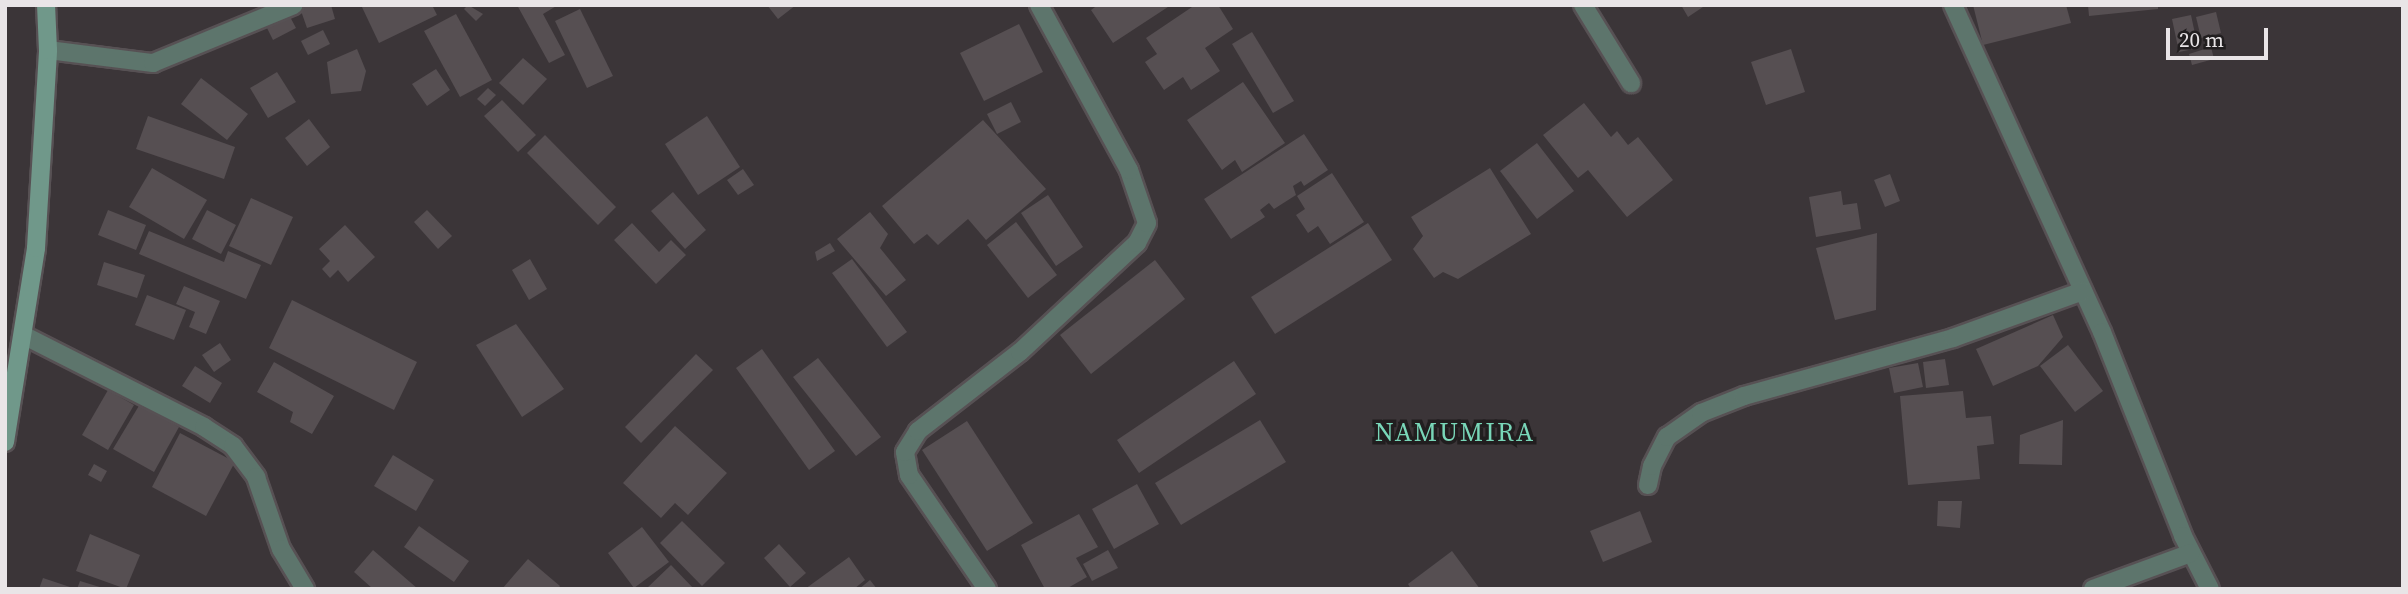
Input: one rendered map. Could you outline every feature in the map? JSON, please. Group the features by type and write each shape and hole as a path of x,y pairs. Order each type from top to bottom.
{"main road":[{"path":"5,442 36,248 48,50 46,5"}],"street":[{"path":"48,50 153,63 294,5"},
{"path":"987,589 909,475 905,452 918,431 1020,352 1137,243 1147,223 1129,170 1039,5"},
{"path":"1583,5 1631,83"},
{"path":"1954,5 2083,290 2192,553 2210,589"},
{"path":"1648,485 1651,466 1667,437 1701,414 1756,392 1953,338 2083,290"},
{"path":"23,335 204,427 233,446 256,477 281,549 305,589"},
{"path":"2093,589 2192,553"}],"building":[{"path":"309,5 331,5 335,19 307,28 300,8"},
{"path":"361,5 432,5 437,15 379,43"},
{"path":"468,5 483,14 476,21 464,9"},
{"path":"517,5 558,5 543,14 565,55 549,63"},
{"path":"767,5 796,5 778,19"},
{"path":"1098,5 1171,5 1113,43 1091,10"},
{"path":"1195,5 1218,5 1233,29 1205,48 1220,71 1191,90 1183,77 1164,90 1145,62 1157,54 1146,38"},
{"path":"1681,5 1706,5 1688,17"},
{"path":"1973,5 2066,5 2071,23 1983,45"},
{"path":"2088,5 2158,5 2158,9 2089,16"},
{"path":"580,9 613,76 587,88 555,21"},
{"path":"2216,12 2221,33 2201,38 2196,17"},
{"path":"288,13 296,28 273,40 265,24"},
{"path":"456,14 492,80 460,97 424,31"},
{"path":"2191,15 2198,48 2179,52 2172,19"},
{"path":"1019,24 1043,72 984,101 960,53"},
{"path":"323,30 330,44 308,55 301,41"},
{"path":"1252,32 1294,101 1273,113 1232,44"},
{"path":"2211,47 2214,59 2192,65 2189,54"},
{"path":"357,49 366,71 361,91 331,94 327,62"},
{"path":"1791,49 1805,92 1766,105 1751,62"},
{"path":"523,58 547,79 523,105 499,83"},
{"path":"436,69 450,90 427,106 412,84"},
{"path":"277,72 296,102 268,118 250,88"},
{"path":"201,78 248,114 227,140 181,104"},
{"path":"1243,82 1285,143 1242,172 1235,160 1222,170 1187,120"},
{"path":"488,88 496,95 485,106 477,99"},
{"path":"502,100 536,135 518,152 484,116"},
{"path":"1011,102 1021,122 997,134 987,114"},
{"path":"1584,103 1611,137 1617,131 1628,145 1638,137 1673,180 1627,217 1588,170 1578,178 1543,135"},
{"path":"148,116 235,147 224,179 136,149"},
{"path":"707,116 740,167 698,195 665,144"},
{"path":"309,119 330,147 307,166 285,138"},
{"path":"983,120 1046,189 986,240 968,219 938,245 927,234 914,244 882,206"},
{"path":"1304,134 1328,170 1304,186 1301,181 1293,186 1296,195 1274,209 1269,203 1260,210 1265,217 1231,239 1204,199"},
{"path":"545,135 616,207 598,225 527,153"},
{"path":"1537,143 1574,191 1537,219 1500,171"},
{"path":"152,168 207,200 184,239 129,207"},
{"path":"1490,168 1531,234 1458,279 1443,272 1434,278 1413,249 1423,236 1411,217"},
{"path":"743,169 754,185 738,195 727,180"},
{"path":"1332,173 1364,222 1330,244 1318,226 1308,233 1296,215 1305,209 1297,196"},
{"path":"1890,174 1900,201 1885,207 1874,180"},
{"path":"1841,191 1843,205 1857,203 1861,229 1816,237 1809,197"},
{"path":"673,192 706,230 685,249 651,211"},
{"path":"1048,195 1083,247 1056,266 1021,213"},
{"path":"251,198 293,217 271,265 229,246"},
{"path":"108,210 146,225 136,250 98,235"},
{"path":"207,210 236,225 221,254 192,239"},
{"path":"427,210 452,236 438,249 414,222"},
{"path":"870,212 888,234 880,248 906,280 886,296 837,239"},
{"path":"1016,222 1057,275 1028,298 987,245"},
{"path":"632,223 659,252 671,240 686,255 656,284 614,240"},
{"path":"1368,223 1392,260 1275,334 1251,297"},
{"path":"345,225 375,257 348,282 338,270 330,278 322,269 330,261 319,249"},
{"path":"149,231 224,262 228,251 261,265 246,299 139,254"},
{"path":"1877,233 1876,310 1835,320 1816,248"},
{"path":"830,243 835,251 817,261 815,252"},
{"path":"530,259 547,289 529,300 512,270"},
{"path":"852,259 907,332 887,347 832,273"},
{"path":"1155,260 1185,299 1091,374 1060,335"},
{"path":"104,262 145,275 137,298 97,285"},
{"path":"184,286 220,301 206,334 189,327 195,312 176,304"},
{"path":"147,295 186,310 174,340 135,325"},
{"path":"292,300 417,362 394,410 269,348"},
{"path":"2053,315 2063,337 2038,366 1993,386 1976,349"},
{"path":"516,324 564,389 522,417 476,345"},
{"path":"220,343 231,360 214,372 202,355"},
{"path":"2068,345 2103,391 2075,412 2040,366"},
{"path":"762,349 835,451 809,470 736,368"},
{"path":"696,354 713,370 641,443 625,427"},
{"path":"818,358 881,437 856,456 793,377"},
{"path":"1945,359 1949,385 1926,388 1923,362"},
{"path":"1234,361 1256,394 1139,473 1117,440"},
{"path":"274,362 334,396 312,434 290,422 293,412 257,392"},
{"path":"1918,363 1923,387 1894,393 1889,368"},
{"path":"195,366 222,383 210,403 182,386"},
{"path":"108,390 134,405 108,450 82,435"},
{"path":"1963,391 1966,418 1991,416 1994,444 1977,446 1980,479 1908,485 1900,396"},
{"path":"140,404 179,427 154,472 113,449"},
{"path":"1260,420 1286,462 1181,525 1155,483"},
{"path":"2063,420 2062,465 2019,464 2020,435"},
{"path":"967,421 1033,523 987,551 922,450"},
{"path":"675,426 727,473 688,515 675,503 661,518 623,483"},
{"path":"180,433 235,462 206,516 152,487"},
{"path":"393,455 434,480 416,511 374,486"},
{"path":"94,464 107,471 101,482 88,475"},
{"path":"1137,484 1159,524 1114,549 1092,509"},
{"path":"1938,501 1962,501 1960,528 1937,526"},
{"path":"1640,511 1652,542 1603,562 1590,531"},
{"path":"1079,514 1098,547 1076,558 1087,577 1066,589 1045,589 1021,545"},
{"path":"682,521 725,563 702,586 660,543"},
{"path":"419,526 469,561 454,582 404,547"},
{"path":"642,527 669,562 634,588 608,553"},
{"path":"90,534 140,555 126,589 76,571"},
{"path":"779,544 806,573 790,587 764,558"},
{"path":"373,550 418,589 373,589 354,572"},
{"path":"1108,550 1118,568 1092,581 1083,564"},
{"path":"1452,551 1480,589 1411,589 1408,584"},
{"path":"849,557 865,580 854,589 805,589"},
{"path":"528,559 560,586 558,589 502,589"},
{"path":"671,565 694,589 646,589"},
{"path":"43,578 73,588 73,589 39,589"},
{"path":"870,580 877,589 859,589"},
{"path":"80,581 103,588 77,589"}],"district":[{"name":"NAMUMIRA","path":"1455,433"}]}
